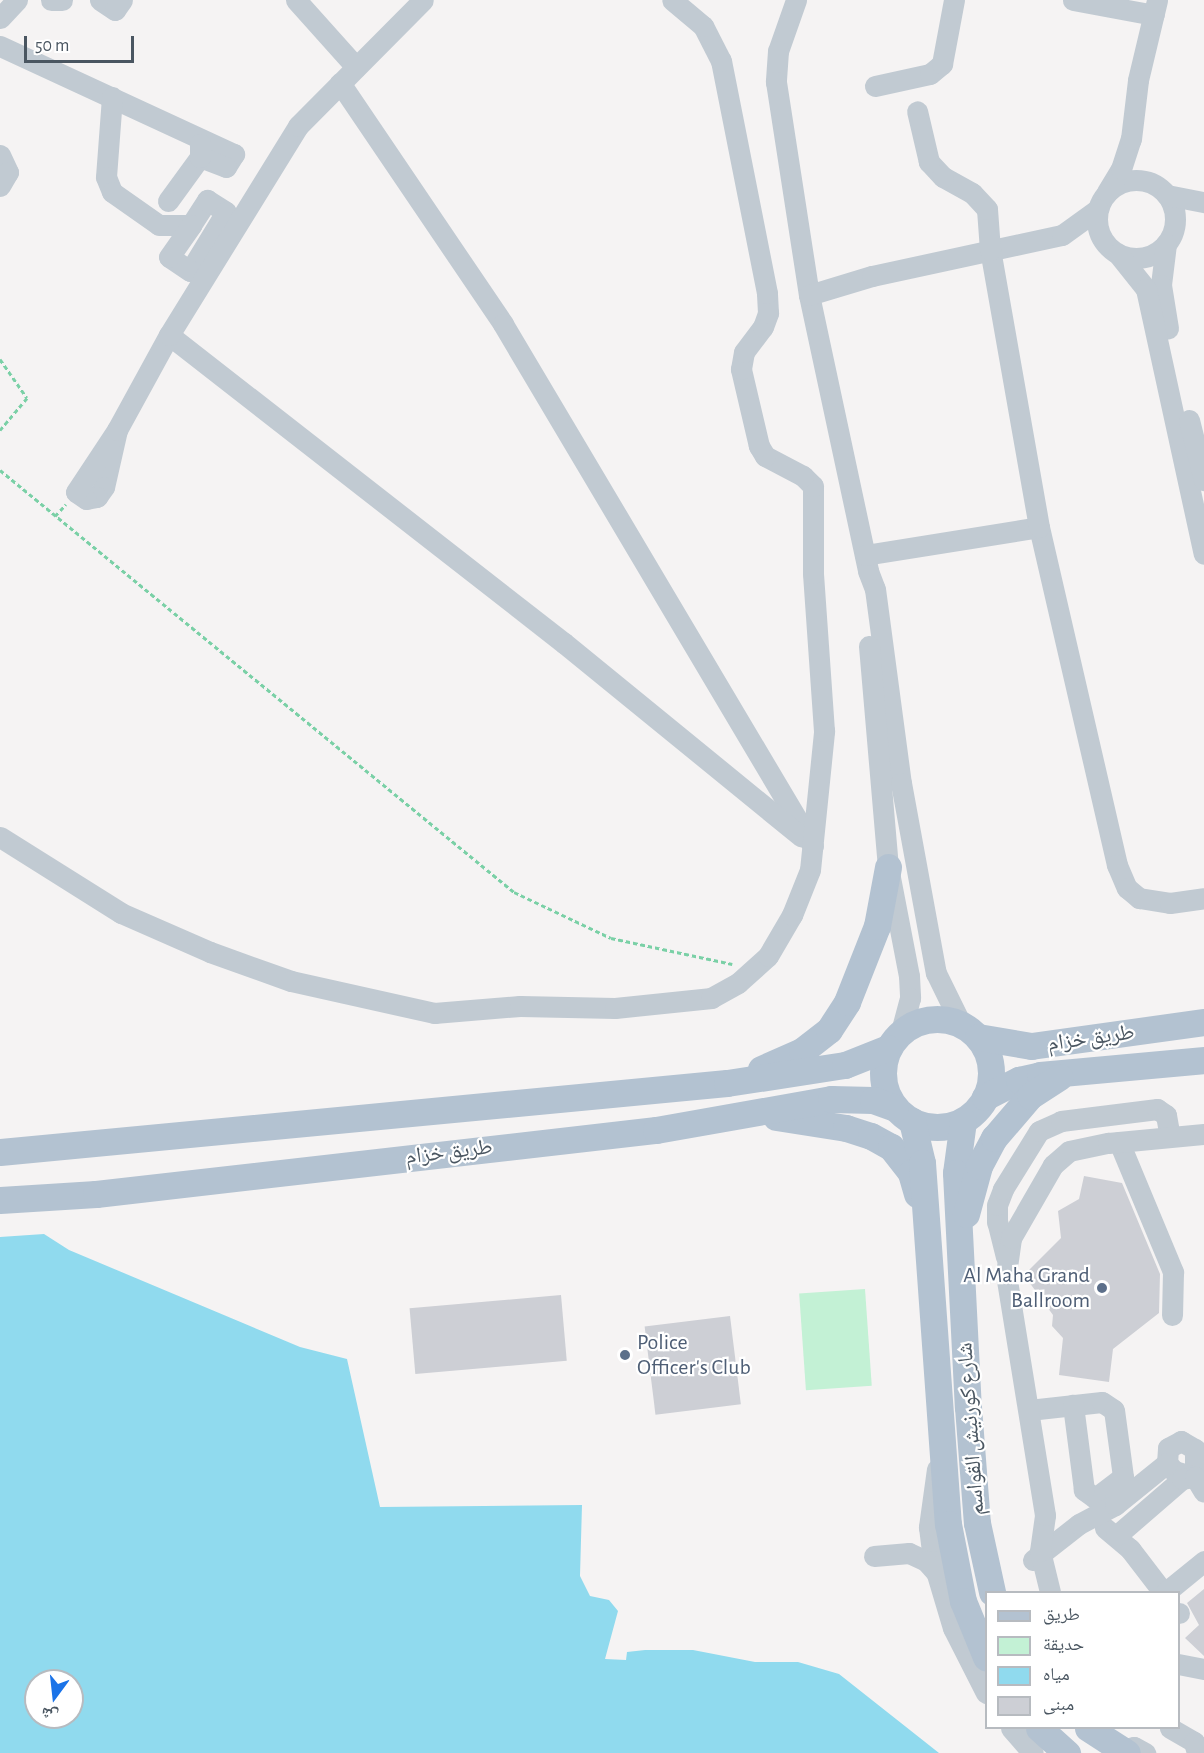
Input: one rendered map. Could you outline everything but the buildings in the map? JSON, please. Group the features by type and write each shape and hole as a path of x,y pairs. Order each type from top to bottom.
{"main road":[{"path":"727,1083 802,1051 829,1030 847,1002 877,926 888,867"},
{"path":"940,1019 969,1031 990,1066 985,1097 963,1121 937,1126 903,1115 885,1089 882,1069 894,1040 920,1021 940,1019"},
{"name":"طريق خزام","path":"969,1031 1031,1046 1204,1022"},
{"name":"طريق خزام","path":"0,1152 727,1083 836,1067 894,1040"},
{"name":"طريق خزام","path":"985,1097 1019,1080 1066,1072 1204,1060"},
{"path":"958,1242 979,1166 994,1138 1030,1096 1066,1072"},
{"name":"طريق خزام","path":"0,1200 96,1194 656,1130 748,1113 850,1098 903,1115"},
{"path":"748,1113 846,1128 891,1147 911,1173 925,1218"},
{"name":"شارع كورنيش القواسم","path":"903,1115 919,1139 940,1426 953,1564 963,1601 985,1652"},
{"name":"شارع كورنيش القواسم","path":"963,1121 956,1155 958,1242 977,1523 992,1591"},
{"path":"1040,1729 1067,1753"},
{"path":"1090,1729 1131,1752"}],"street":[{"path":"0,18 17,0"},
{"path":"51,0 62,0"},
{"path":"100,0 115,10 122,0"},
{"path":"296,0 357,67"},
{"path":"117,430 169,335 298,126 423,0"},
{"path":"0,837 120,913 210,952 291,981 434,1013 520,1006 615,1008 711,998 755,968 768,956 792,915 810,870 813,846 824,731 813,573 813,486 803,476 765,456 759,446 741,369 744,352 766,320 767,293 721,61 714,40 703,27 672,0"},
{"path":"796,0 778,51 776,82 809,295 867,563 875,589 901,783 936,973 969,1031"},
{"path":"875,86 930,74 942,64 954,0"},
{"path":"1073,0 1156,8 1138,80 1131,139 1121,169 1102,201 1097,227 1111,248 1146,289 1198,467"},
{"path":"0,46 234,154 226,167 200,157"},
{"path":"340,83 503,324 813,846"},
{"path":"112,97 105,177 112,192 159,225 191,225"},
{"path":"917,111 929,162 943,177 972,193 987,209 990,250 1039,527 1117,865 1127,888 1139,898 1170,903 1204,898"},
{"path":"168,201 200,157 202,146 190,133"},
{"path":"1131,139 1174,211 1161,285 1174,362 1198,467 1204,554"},
{"path":"0,155 9,172 0,186"},
{"path":"1062,235 1120,183 1137,180 1160,190 1204,202"},
{"path":"809,295 990,250 1062,235 1111,248 1135,258 1152,255 1170,236 1204,209"},
{"path":"169,335 564,643 813,846"},
{"path":"867,563 1039,527"},
{"path":"867,563 864,589 888,867 909,976 910,998 894,1040"},
{"path":"728,779 746,784 755,781 760,772 758,755"},
{"path":"1169,1064 1204,1068"},
{"path":"1170,1137 1166,1115 1157,1108 1061,1121 1039,1131 1003,1189 997,1205 997,1222 1006,1258 1041,1505 1031,1540 1041,1575 1106,1526 1176,1482 1199,1484"},
{"path":"1006,1258 1016,1227 1060,1157 1079,1148 1202,1133"},
{"path":"1119,1142 1173,1272 1172,1315"},
{"path":"1029,1410 1073,1405"},
{"name":"شارع كورنيش القواسم","path":"940,1426 929,1527 936,1572 952,1628 985,1689"},
{"path":"1106,1526 1115,1505 1167,1463 1172,1445 1186,1442 1197,1454 1199,1484"},
{"path":"1167,1463 1174,1471 1199,1484"},
{"path":"1106,1526 1163,1591"},
{"path":"909,1553 929,1527"},
{"path":"874,1556 909,1553 926,1561 936,1572"},
{"path":"1167,1591 1204,1561"},
{"path":"1180,1664 1204,1669"},
{"path":"1012,1729 1033,1753"},
{"path":"1172,1729 1194,1742 1197,1753"}],"path":[{"path":"0,359 27,398 0,430"},
{"path":"0,470 514,892 611,938 755,968"}],"green space":[{"path":"865,1289 872,1386 806,1390 799,1294"}],"water":[{"path":"44,1234 69,1250 300,1347 347,1359 380,1507 582,1505 580,1576 590,1596 609,1600 618,1611 605,1659 626,1660 627,1652 645,1650 693,1650 755,1662 798,1662 839,1674 939,1753 0,1753 0,1237"}],"place":[{"name":"Al Maha Grand Ballroom","path":"1102,1288"},
{"name":"Police Officer's Club","path":"625,1355"}]}
